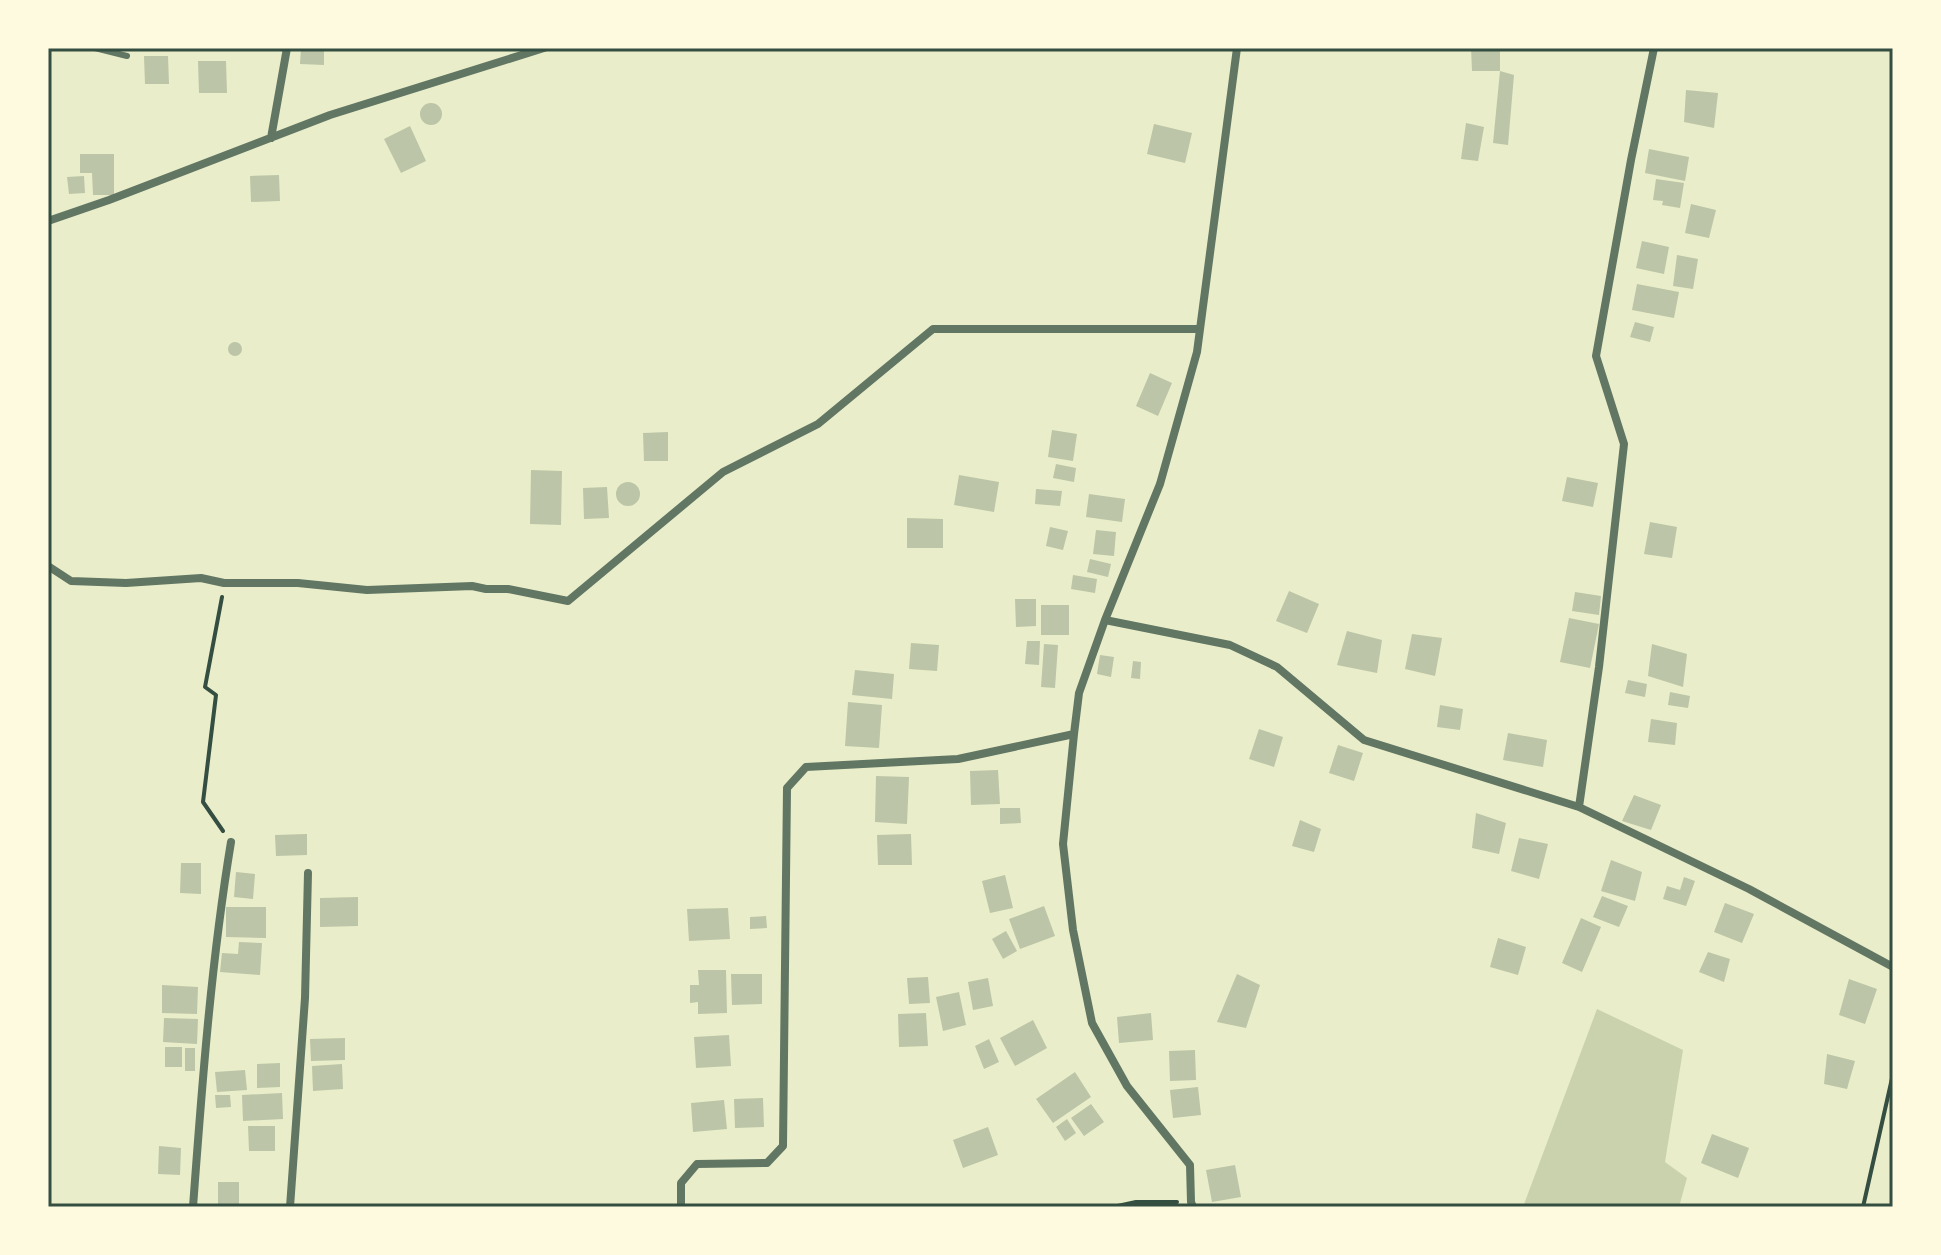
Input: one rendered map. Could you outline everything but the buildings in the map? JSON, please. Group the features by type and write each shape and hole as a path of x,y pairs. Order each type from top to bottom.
{"street":[{"path":"271,138 287,48"},
{"path":"48,221 330,115 544,48"},
{"path":"1192,1204 1190,1165 1127,1086 1092,1023 1073,930 1063,844 1079,693 1160,484 1197,352 1237,48"},
{"path":"1579,807 1599,667 1624,444 1596,356 1654,48"},
{"path":"48,566 71,581 126,583 201,578 224,583 298,583 367,590 472,586 508,589 568,601 723,472 818,424 933,329 1200,329"},
{"path":"1105,620 1230,645 1277,667 1364,740 1579,807 1749,889 1893,967"},
{"path":"681,1207 681,1183 697,1164 767,1163 783,1146 787,788 806,767 958,759 1074,734"},
{"path":"193,1207 203,1079 223,888 231,842"},
{"path":"290,1207 305,998 308,873"}],"lane":[{"path":"95,48 127,56"}],"path":[{"path":"224,583 205,687 216,695 203,802 231,842"},
{"path":"1863,1207 1893,1074"},
{"path":"1113,1207 1136,1202 1192,1204"}],"green space":[{"path":"1597,1009 1683,1050 1665,1162 1687,1178 1679,1207 1523,1207"}]}
